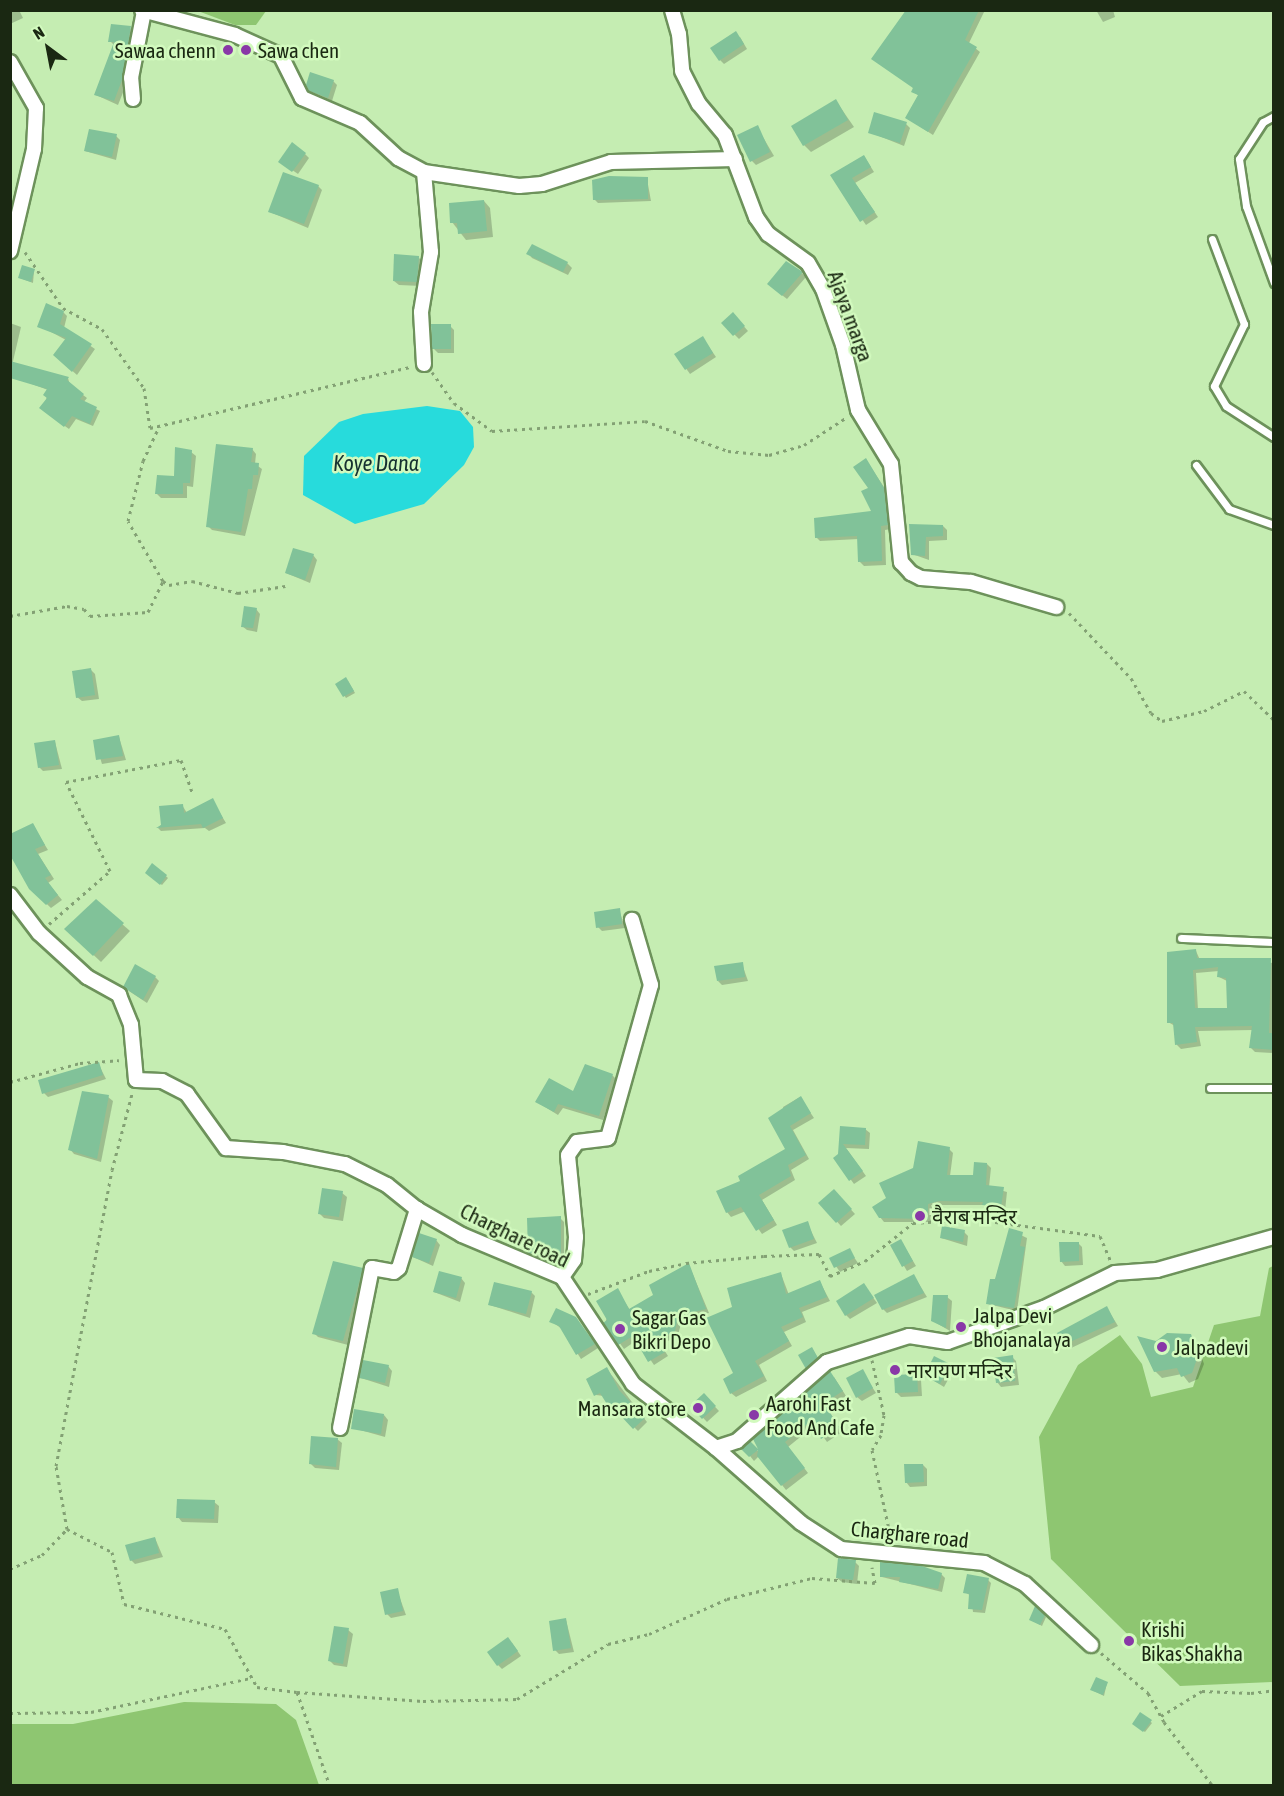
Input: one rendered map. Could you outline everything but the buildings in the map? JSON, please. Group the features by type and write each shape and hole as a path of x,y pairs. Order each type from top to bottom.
{"street":[{"name":"Ajaya marga","path":"672,10 682,71 690,89 725,135 756,217 768,234 808,263 823,289 843,345 858,410 891,464 902,562 910,573 921,578 972,582 1056,607"},
{"path":"133,99 131,78 143,11 235,34 281,56 302,98 360,123 398,158 424,172 519,186 542,184 611,162 735,159"},
{"path":"10,62 36,108 34,149 10,251"},
{"path":"424,172 431,252 421,312 424,364"},
{"path":"10,895 39,933 87,977 118,995 131,1025 135,1074"},
{"path":"562,1277 574,1260 576,1237 568,1155 577,1142 608,1138 651,985 632,920"},
{"name":"Charghare road","path":"135,1074 162,1081 187,1094 226,1148 283,1152 345,1164 387,1185 417,1209 462,1235 562,1277 633,1384 716,1448 801,1523 841,1549 895,1552 984,1563 1025,1584 1091,1645"},
{"path":"340,1428 372,1268 394,1272 399,1268 417,1209"},
{"path":"716,1448 737,1441 827,1362 909,1336 948,1342 1044,1308 1115,1273 1157,1270 1274,1237"}],"lane":[{"path":"1274,116 1263,122 1239,159 1246,207 1274,283"},
{"path":"1212,239 1244,324 1214,386 1226,406 1274,437"},
{"path":"1196,465 1229,508 1274,525"},
{"path":"1181,938 1274,942"},
{"path":"1210,1088 1274,1088"}],"path":[{"path":"13,232 63,308 102,329 144,388 150,428 158,429 424,364 454,403 492,431 645,421 728,451 769,455 804,445 858,410"},
{"path":"158,429 142,460 128,521 163,581 169,585 192,581 238,593 285,586"},
{"path":"10,616 67,606 84,609 90,616 148,612 163,581"},
{"path":"1056,607 1074,615 1088,629 1131,678 1151,713 1162,721 1204,711 1244,691 1274,720"},
{"path":"39,933 110,871 66,782 181,760 193,794"},
{"path":"10,1082 116,1058 135,1074 112,1170 56,1466 67,1529"},
{"path":"578,1298 649,1271 686,1263 819,1254 830,1276 865,1261 912,1222 973,1219 1100,1236 1115,1273"},
{"path":"866,1351 871,1357 884,1415 881,1435 872,1450 895,1552"},
{"path":"10,1569 42,1555 67,1529"},
{"path":"67,1529 112,1552 124,1604 225,1629 257,1687 423,1701 517,1699 608,1644 649,1634 727,1599 812,1578 875,1583 872,1564 875,1559"},
{"path":"1091,1645 1148,1693 1161,1716 1213,1785"},
{"path":"10,1713 91,1712 251,1678"},
{"path":"1161,1716 1202,1691 1251,1693 1274,1690"},
{"path":"297,1692 330,1785"}],"green space":[{"path":"198,11 266,11 256,25 235,25"},
{"path":"1273,1266 1273,1682 1180,1686 1051,1559 1039,1437 1078,1365 1120,1335 1142,1364 1151,1397 1193,1387 1214,1325 1260,1316 1269,1268"},
{"path":"184,1702 276,1704 296,1720 319,1785 11,1785 11,1724 73,1724"}],"water":[{"name":"Koye Dana","path":"427,406 460,411 473,427 474,447 464,465 424,504 355,524 303,495 304,456 339,422 363,414"}],"place":[{"name":"Sawaa chenn","path":"228,50"},
{"name":"Sawa chen","path":"246,50"},
{"name":"वैराब मन्दिर","path":"920,1216"},
{"name":"Jalpa Devi Bhojanalaya","path":"961,1327"},
{"name":"Sagar Gas Bikri Depo","path":"620,1329"},
{"name":"Jalpadevi","path":"1162,1347"},
{"name":"नारायण मन्दिर","path":"895,1370"},
{"name":"Mansara store","path":"698,1408"},
{"name":"Aarohi Fast Food And Cafe","path":"754,1415"},
{"name":"Krishi Bikas Shakha","path":"1129,1641"}]}
